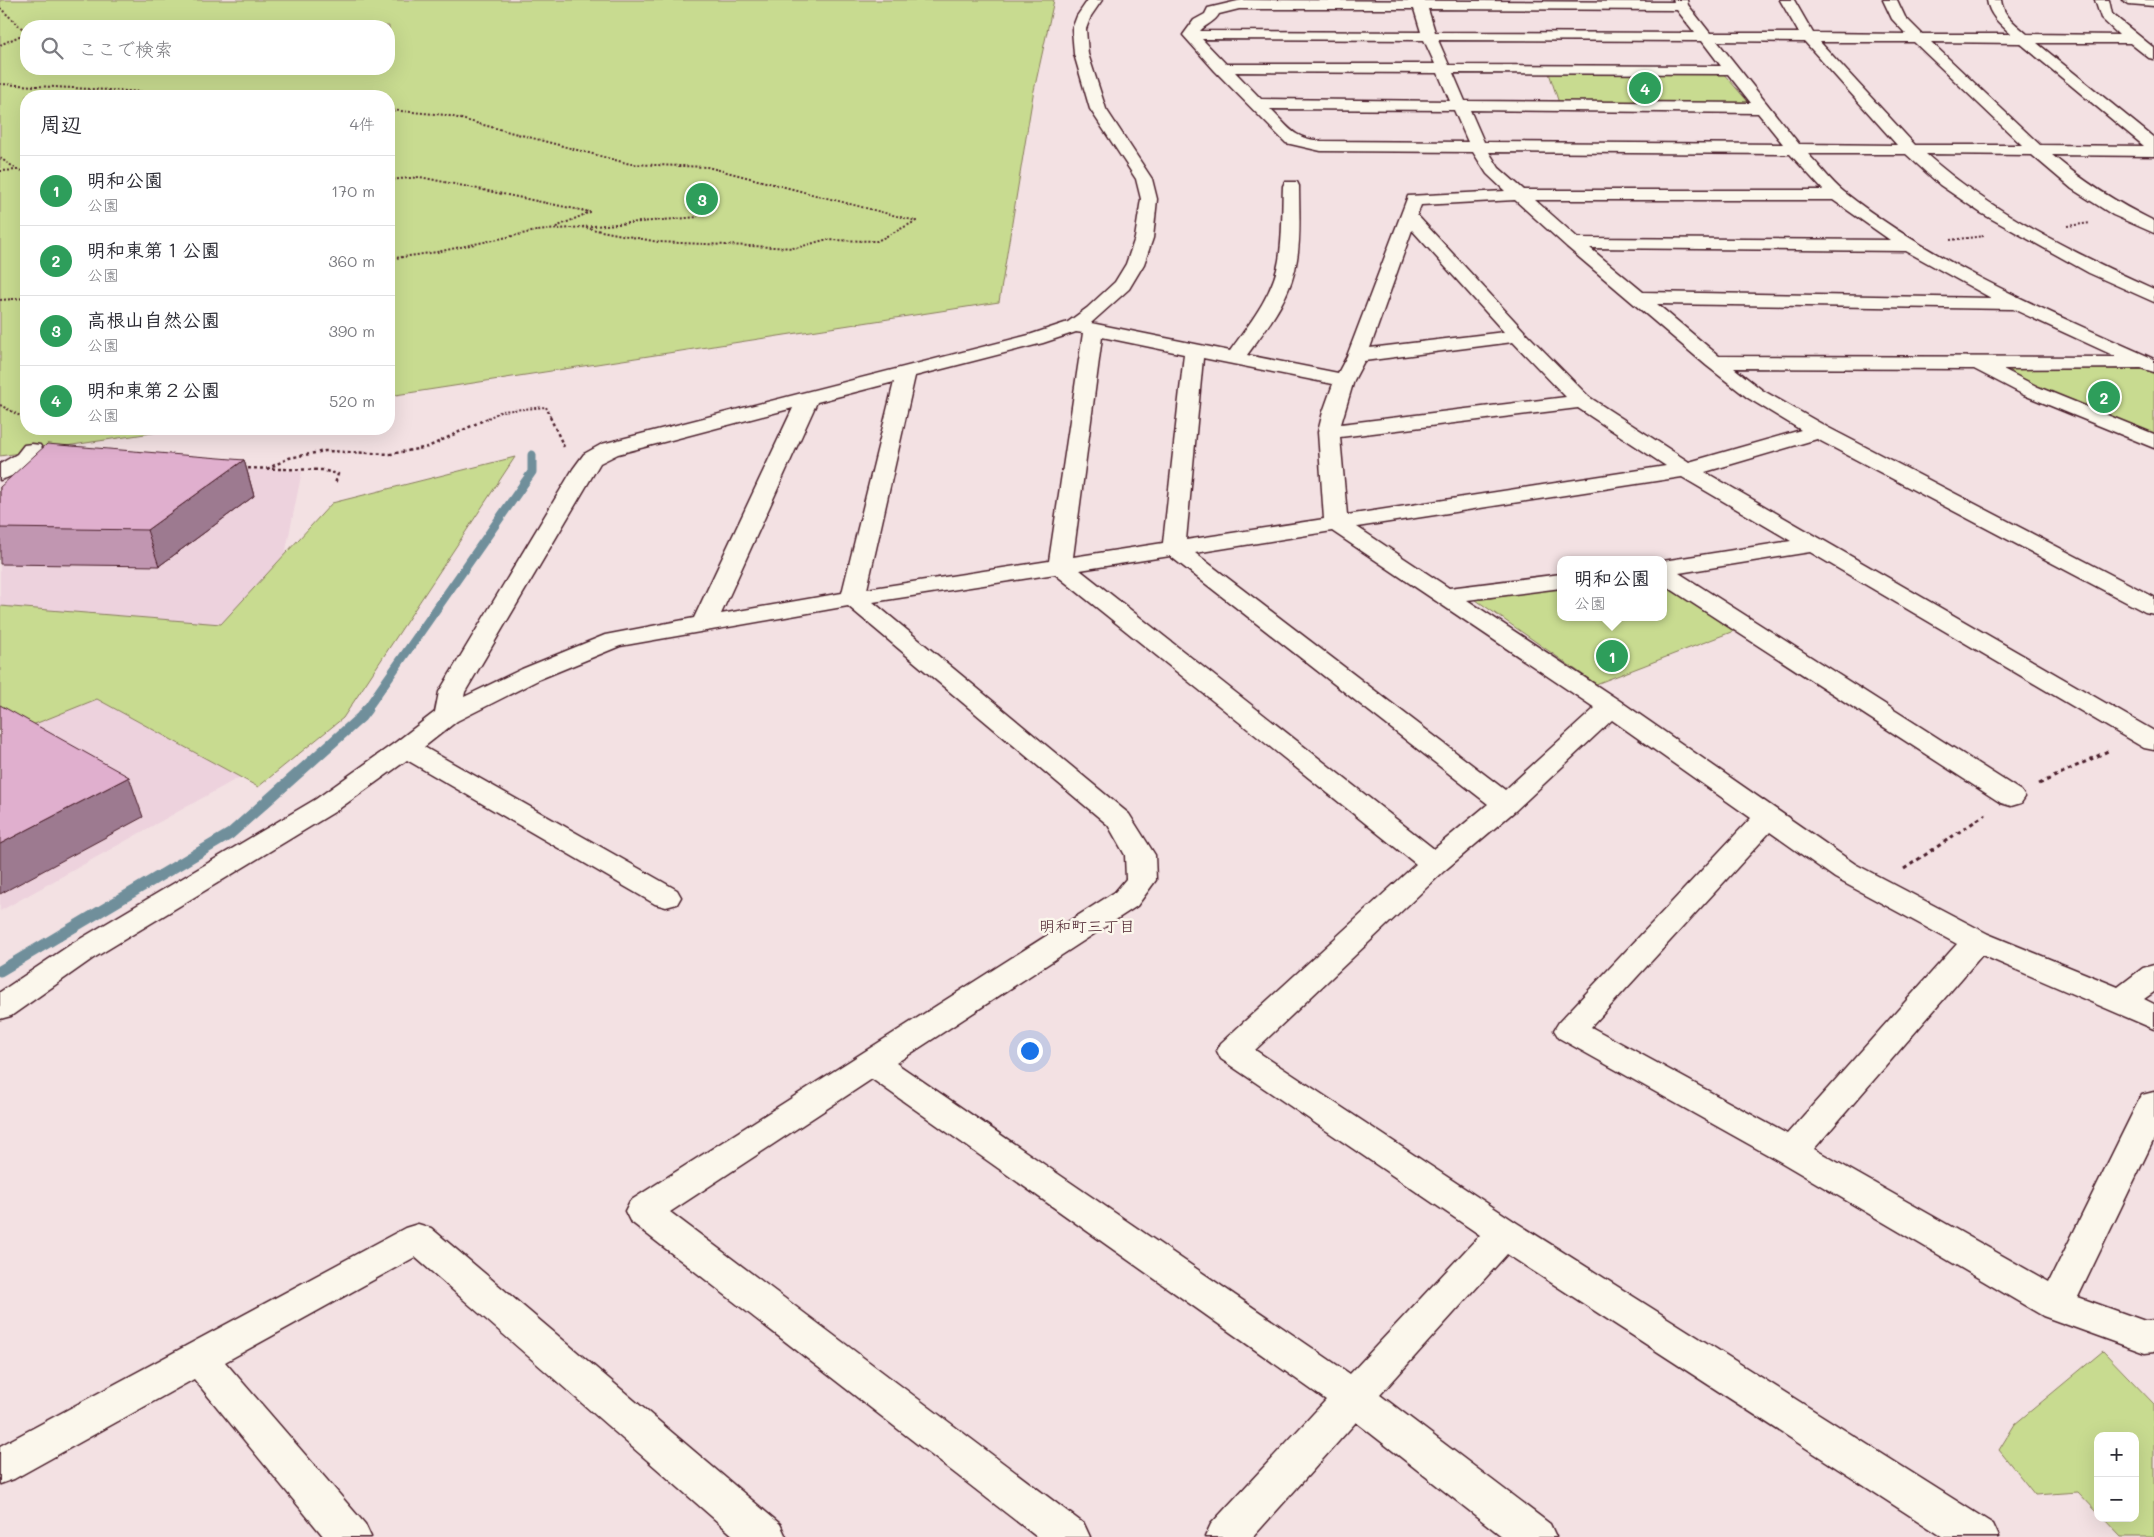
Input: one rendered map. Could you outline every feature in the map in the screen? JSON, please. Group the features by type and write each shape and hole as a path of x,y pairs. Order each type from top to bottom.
{"street":[{"path":"1060,566 1084,328 1094,312 1122,285 1135,264 1144,238 1149,198 1140,172 1098,109 1081,54 1079,29 1084,16 1094,0"},
{"path":"1190,35 1199,23 1211,16 1213,11 1258,0"},
{"path":"1787,0 1808,37 1910,149 1946,182 1987,209 2094,269 2154,296"},
{"path":"1890,0 1899,19 1918,39 2037,151 2078,185 2119,211 2154,228"},
{"path":"1994,0 1995,8 2002,19 2154,146"},
{"path":"2102,0 2106,15 2154,55"},
{"path":"2129,0 2154,2"},
{"path":"1420,3 1430,35 1460,106 1478,147 1493,171 1573,243 1714,362 1755,394 1819,432 2154,608"},
{"path":"1234,5 1680,3 1730,70 1795,149 1837,195 1910,246 1968,280 2017,304 2151,363"},
{"path":"1190,35 2133,39"},
{"path":"1190,35 1292,140 1321,146 2154,151"},
{"path":"1220,68 1730,70"},
{"path":"1255,104 1762,108"},
{"path":"1235,358 1264,318 1282,282 1288,260 1291,186"},
{"path":"1336,524 1329,432 1333,412 1344,380 1357,356 1414,200 1518,195 1837,195"},
{"path":"1408,216 1518,336 1582,401 1686,470 2154,742"},
{"path":"1573,243 1910,246"},
{"path":"1638,298 2017,304"},
{"path":"448,715 452,692 589,460 610,449 1084,328 1344,380"},
{"path":"1357,356 1518,336"},
{"path":"1174,548 1194,350"},
{"path":"1714,362 2151,363"},
{"path":"1976,363 2031,391 2154,442"},
{"path":"853,598 906,373"},
{"path":"704,624 808,399"},
{"path":"1329,432 1582,401"},
{"path":"0,1008 81,952 326,804 406,748 448,715 530,674 614,640 853,598 1686,470 1819,432"},
{"path":"0,474 25,459 32,450"},
{"path":"1336,524 1611,707 1845,871 1977,941 2121,1001 2154,1018"},
{"path":"1667,567 1815,544"},
{"path":"1174,548 1506,804"},
{"path":"1060,566 1434,864"},
{"path":"1667,576 2011,797"},
{"path":"1444,596 1557,582"},
{"path":"853,598 1119,820 1140,855 1141,880 1126,899 643,1211 1069,1537"},
{"path":"1611,707 1506,804 1434,864 1233,1051 1504,1233 1978,1537"},
{"path":"406,748 666,897"},
{"path":"1769,816 1570,1030 1791,1152 2056,1305 2145,1337 2154,1336"},
{"path":"1791,1152 1977,941"},
{"path":"2121,1001 2154,976"},
{"path":"872,1063 1354,1398 1535,1537"},
{"path":"2056,1305 2154,1104"},
{"path":"1226,1537 1504,1233"},
{"path":"0,1466 418,1238 765,1537"},
{"path":"198,1357 350,1537"}],"path":[{"path":"0,8 20,26"},
{"path":"0,45 20,35"},
{"path":"0,84 129,90"},
{"path":"395,111 446,115 630,164 707,167 916,221 877,242 824,240 796,248 658,242 581,227"},
{"path":"0,158 18,170"},
{"path":"0,171 18,170"},
{"path":"395,180 420,178 590,212 551,230"},
{"path":"395,259 551,230 698,217"},
{"path":"0,300 20,298"},
{"path":"0,405 20,416"},
{"path":"267,469 289,458 325,451 391,454 428,447 502,411 546,407 568,456 589,460"},
{"path":"237,468 322,470 338,474 335,484"}],"shaded area":[{"path":"97,464 302,471 240,777 0,911 0,503"}],"green space":[{"path":"0,0 1054,0 1033,95 999,302 395,395 395,90 20,90 20,435 138,435 0,456"},
{"path":"1722,72 1750,104 1559,103 1549,73"},
{"path":"1998,369 2149,369 2154,371 2154,437 2076,407"},
{"path":"515,457 343,718 258,787 97,699 0,738 0,606 221,624 332,503"},
{"path":"1667,582 1739,629 1596,684 1476,600 1557,589 1557,621 1667,621"},
{"path":"2103,1351 2154,1404 2154,1537 2121,1537 2107,1522 2139,1522 2139,1432 2094,1432 2094,1509 2078,1492 2035,1495 1999,1450 2015,1424"}],"building":[{"path":"47,444 244,460 147,530 0,528 0,487"},
{"path":"0,705 129,777 0,844"}],"waterway":[{"path":"366,710 532,472 532,455"},
{"path":"0,971 230,834 361,717 367,709"}],"place":[{"name":"明和東第２公園","path":"1645,88"},
{"name":"高根山自然公園","path":"702,199"},
{"name":"明和東第１公園","path":"2104,397"},
{"name":"明和公園","path":"1612,656"}],"district":[{"name":"明和町三丁目","path":"1087,926"}]}
